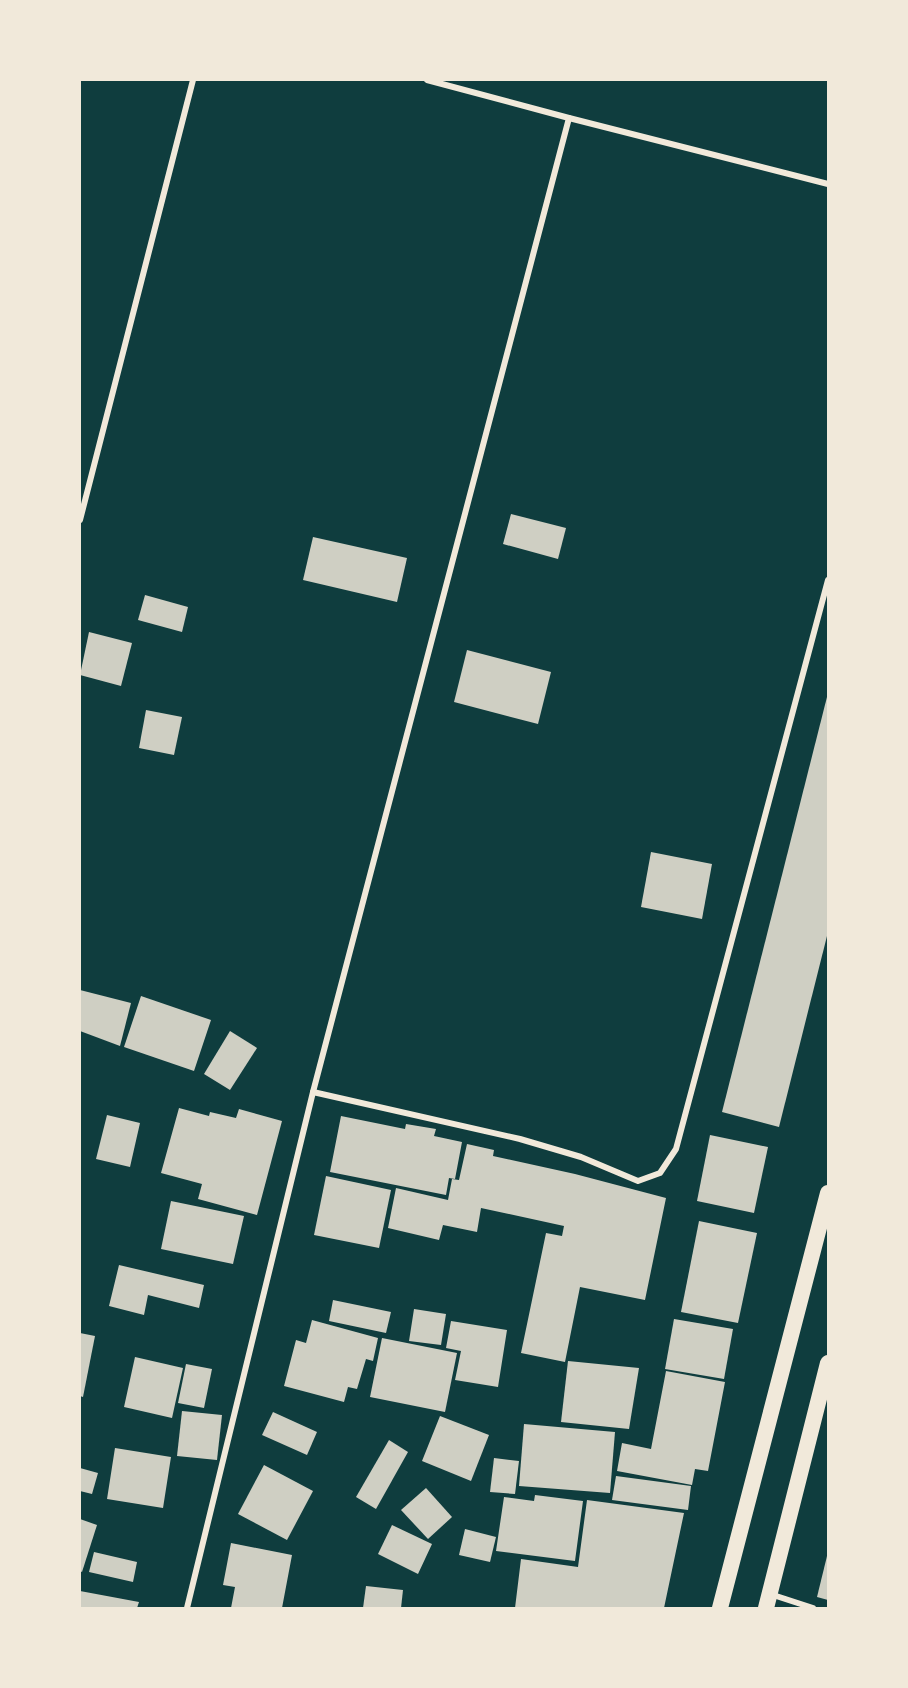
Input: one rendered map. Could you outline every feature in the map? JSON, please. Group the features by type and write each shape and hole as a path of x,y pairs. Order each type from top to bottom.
{"highway":[{"path":"720,1608 828,1193"},
{"path":"767,1601 828,1363"}],"street":[{"path":"80,520 193,80"},
{"path":"427,80 828,184"},
{"path":"455,88 457,80"},
{"path":"187,1608 313,1092 568,118"},
{"path":"313,1092 520,1139 580,1157 638,1181 660,1173 675,1149 828,580"},
{"path":"767,1601 813,1608"}],"building":[{"path":"511,514 566,528 558,559 503,544"},
{"path":"313,537 407,558 397,602 303,580"},
{"path":"145,595 188,607 182,632 138,620"},
{"path":"89,632 132,643 121,686 80,675"},
{"path":"467,650 551,672 538,724 454,702"},
{"path":"828,693 828,932 779,1127 722,1112"},
{"path":"146,710 182,717 174,755 139,748"},
{"path":"651,852 712,864 702,919 641,907"},
{"path":"80,990 131,1003 120,1046 80,1031"},
{"path":"141,996 211,1020 194,1071 124,1047"},
{"path":"230,1031 257,1048 230,1090 204,1074"},
{"path":"179,1108 209,1116 210,1112 236,1118 239,1109 282,1121 257,1215 198,1199 202,1184 161,1173"},
{"path":"107,1115 140,1123 130,1167 96,1159"},
{"path":"341,1116 405,1129 406,1124 436,1129 434,1136 462,1142 455,1179 449,1178 446,1195 330,1172"},
{"path":"710,1135 768,1147 754,1213 697,1201"},
{"path":"467,1144 494,1150 493,1156 575,1174 666,1198 645,1300 580,1287 565,1362 521,1353 546,1233 562,1236 564,1226 481,1208 477,1232 443,1225 439,1240 388,1228 396,1188 448,1200 452,1179 459,1180"},
{"path":"326,1176 391,1190 379,1248 314,1235"},
{"path":"171,1201 244,1216 233,1264 161,1249"},
{"path":"699,1221 757,1233 738,1323 681,1312"},
{"path":"119,1265 204,1285 199,1308 148,1295 144,1315 109,1306"},
{"path":"333,1300 391,1312 386,1333 329,1321"},
{"path":"414,1309 446,1314 441,1345 409,1341"},
{"path":"674,1319 733,1329 724,1379 665,1369"},
{"path":"312,1320 378,1338 373,1361 366,1359 357,1389 348,1387 344,1402 284,1386 296,1340 306,1343"},
{"path":"451,1321 507,1330 498,1387 455,1380 461,1351 446,1348"},
{"path":"80,1333 95,1336 83,1397 80,1396"},
{"path":"382,1338 457,1353 445,1412 370,1397"},
{"path":"135,1357 183,1368 172,1418 124,1407"},
{"path":"568,1361 639,1368 629,1429 561,1422"},
{"path":"186,1364 212,1369 204,1408 178,1403"},
{"path":"666,1371 725,1382 708,1471 695,1469 692,1485 617,1471 622,1443 651,1449"},
{"path":"182,1411 222,1415 217,1460 177,1456"},
{"path":"273,1412 317,1432 307,1455 262,1435"},
{"path":"440,1416 489,1435 471,1481 422,1461"},
{"path":"524,1424 615,1432 610,1493 519,1486"},
{"path":"389,1440 408,1452 376,1509 356,1497"},
{"path":"115,1448 171,1457 163,1508 107,1499"},
{"path":"494,1458 519,1461 515,1494 490,1492"},
{"path":"264,1465 313,1491 287,1540 238,1514"},
{"path":"80,1468 98,1473 92,1494 80,1491"},
{"path":"616,1476 691,1486 688,1510 612,1500"},
{"path":"426,1488 452,1517 428,1539 401,1510"},
{"path":"535,1495 583,1501 575,1561 496,1551 504,1497 534,1501"},
{"path":"587,1500 684,1513 664,1608 515,1608 521,1559 578,1567"},
{"path":"80,1519 97,1525 82,1572 80,1571"},
{"path":"392,1525 432,1544 418,1574 378,1554"},
{"path":"465,1529 496,1537 490,1562 459,1555"},
{"path":"231,1543 292,1555 282,1608 231,1608 235,1587 223,1585"},
{"path":"94,1552 137,1562 133,1582 89,1572"},
{"path":"828,1552 828,1600 817,1597"},
{"path":"366,1586 403,1590 401,1608 363,1608"},
{"path":"80,1591 139,1602 137,1608 80,1608"}]}
